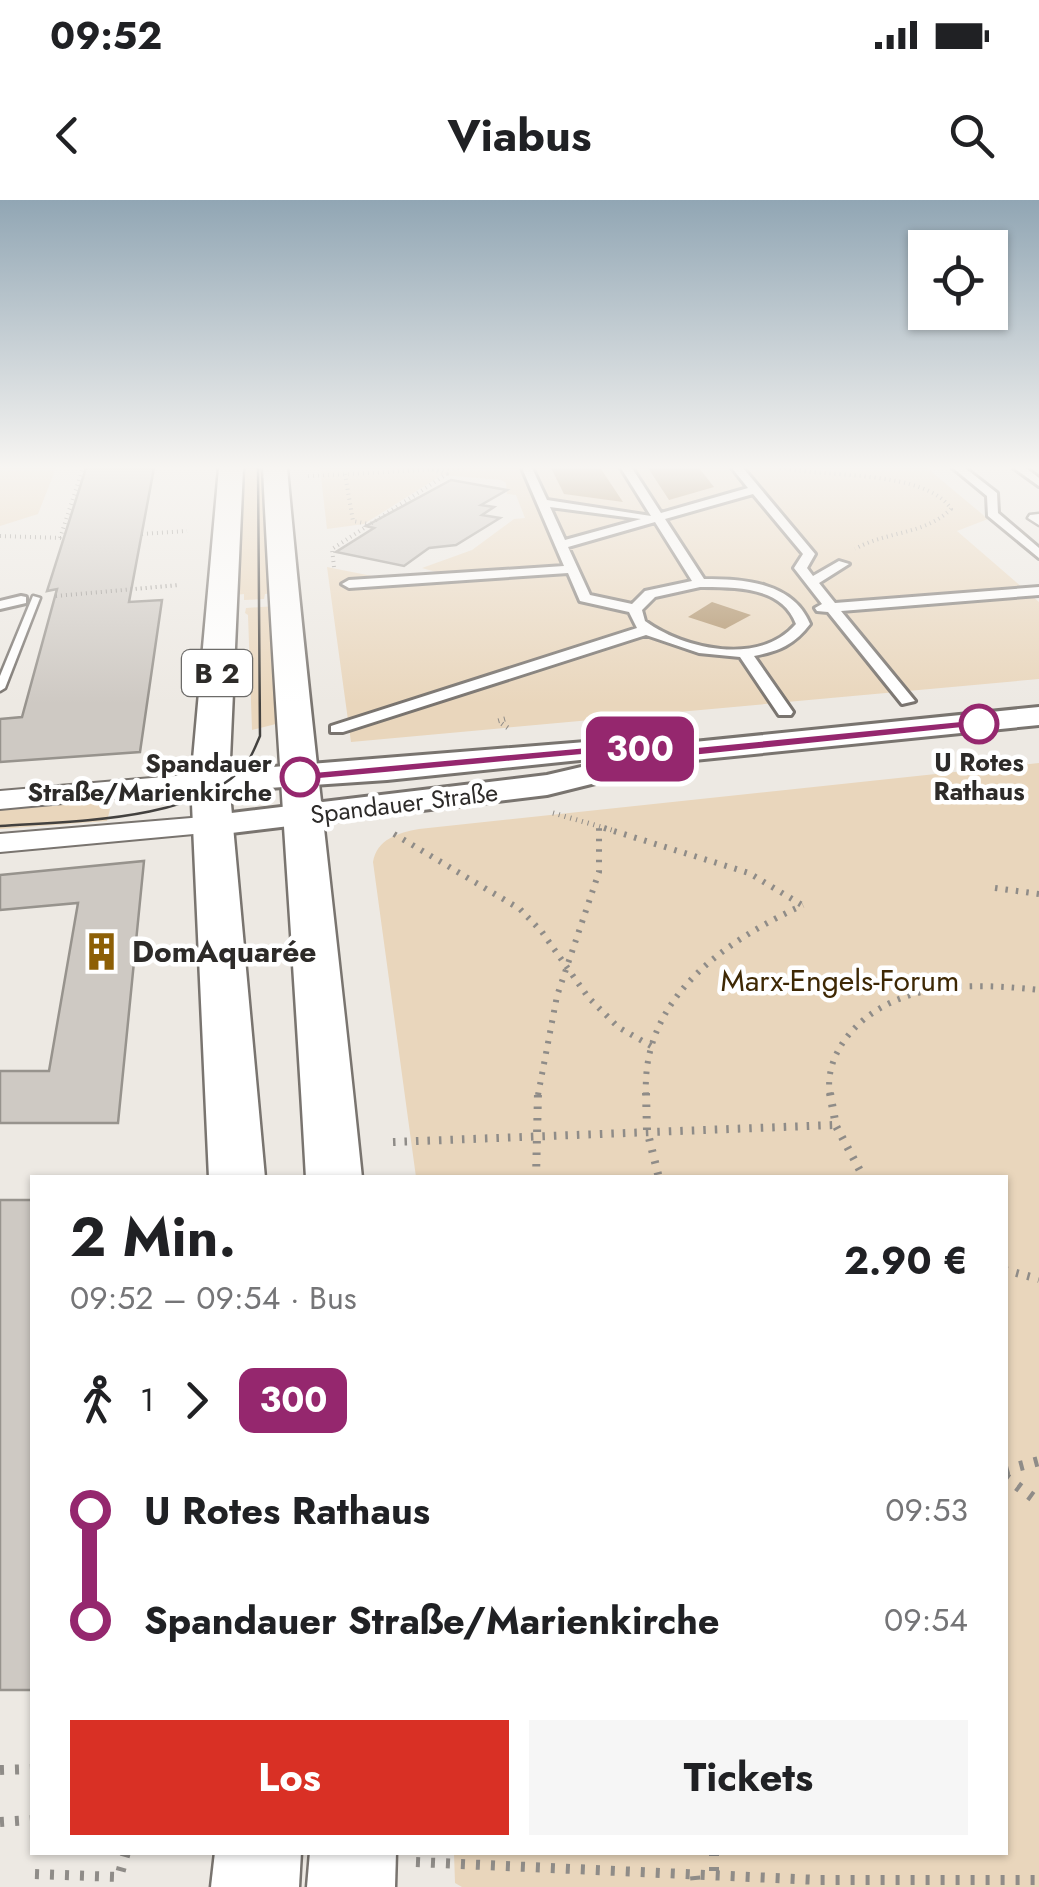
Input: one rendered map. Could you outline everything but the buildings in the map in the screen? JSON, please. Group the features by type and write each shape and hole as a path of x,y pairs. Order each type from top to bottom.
{"main road":[{"name":"B 2","path":"225,547 210,782 237,1175"},
{"name":"B 2","path":"283,547 280,573 286,602 293,732 302,796 334,1175"},
{"name":"Spandauer Straße","path":"210,782 302,796 547,785 684,752 1035,719"},
{"name":"Spandauer Straße","path":"215,825 302,796"},
{"path":"255,1887 258,1855"}],"street":[{"path":"563,547 584,598 635,609"},
{"path":"677,547 700,582"},
{"path":"803,547 809,554 800,568 907,702"},
{"path":"811,582 843,564"},
{"path":"348,584 573,570"},
{"path":"700,582 759,589 790,602 799,610 804,624 795,636 774,646 744,652 699,650 646,630 639,624 635,609 650,594 700,582"},
{"path":"799,610 1039,591"},
{"path":"0,604 29,599"},
{"path":"337,729 646,630"},
{"path":"744,652 785,712"},
{"name":"Spandauer Straße","path":"0,800 210,782"},
{"name":"Spandauer Straße","path":"0,843 215,825"}],"lane":[{"path":"0,688 29,599"}],"path":[{"path":"335,547 332,549 334,577 348,584"},
{"path":"843,564 861,547"},
{"path":"29,599 180,585"},
{"path":"548,811 656,840 749,873 803,905 758,924 704,961 679,988 662,1016 651,1046 643,1100 646,1132 658,1175"},
{"path":"536,1175 535,1136 546,1047 599,872 599,827"},
{"path":"390,832 520,909 588,997 618,1027 651,1046"},
{"path":"995,888 1039,894"},
{"path":"862,1175 834,1125 828,1091 832,1063 844,1038 875,1010 919,991 953,985 1039,990"},
{"path":"393,1142 834,1125"},
{"path":"1008,1271 1039,1280"},
{"path":"1008,1473 1039,1461"},
{"path":"1008,1476 1039,1502"},
{"path":"0,1770 30,1769"},
{"path":"0,1822 30,1820"},
{"path":"35,1874 119,1878 125,1855"},
{"path":"714,1855 714,1876"},
{"path":"373,1867 696,1882 714,1876 1039,1880"}],"green space":[{"path":"240,547 271,547 274,593 265,594 264,599 244,600 244,594 234,595"},
{"path":"476,547 975,547 1039,602 1039,679 351,742 327,567 392,580 436,572 422,568"},
{"path":"276,606 280,723 252,730 245,613 246,608"},
{"name":"Marx-Engels-Forum","path":"1039,763 1039,1887 462,1887 455,1883 454,1855 1008,1855 1008,1175 416,1175 373,862 379,848 390,838 419,829"},
{"path":"113,797 107,821 0,829 0,806"}],"shaded area":[{"path":"712,602 751,615 725,629 688,617"}],"tram line":[{"path":"0,826 96,819 166,808 225,783 246,764 260,736 259,547"}],"bus line":[{"name":"300","path":"300,777 618,748 684,752 979,724"}],"place":[{"name":"U Rotes Rathaus","path":"979,724"},
{"name":"Spandauer Straße/Marienkirche","path":"300,777"},
{"name":"DomAquarée","path":"102,952"}]}
